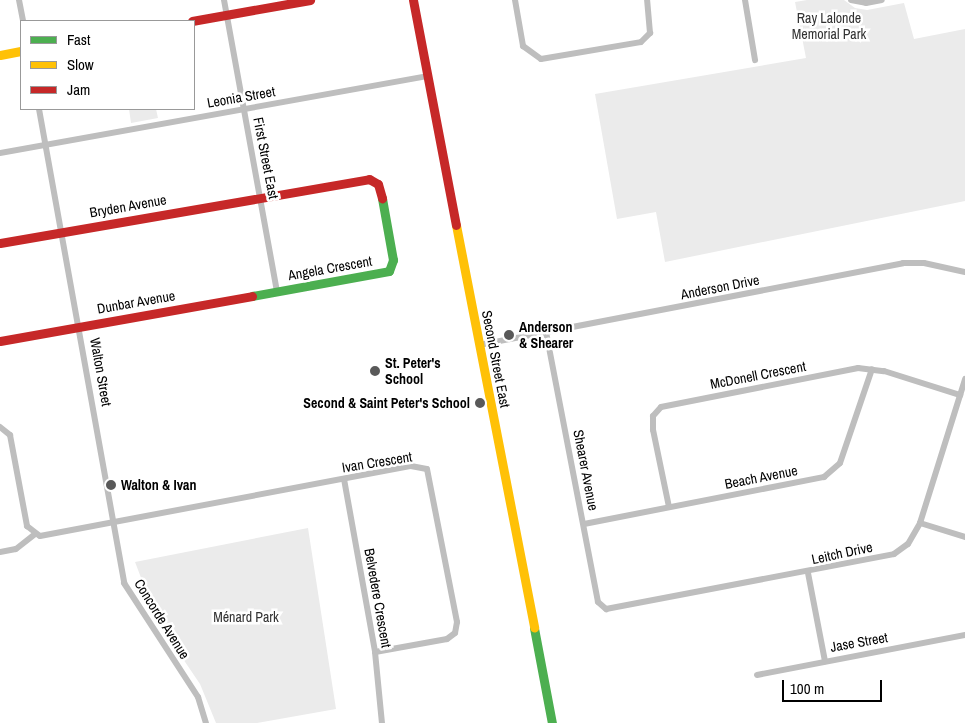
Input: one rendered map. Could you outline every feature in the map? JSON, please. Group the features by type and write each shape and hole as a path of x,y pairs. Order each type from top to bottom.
{"street":[{"path":"19,0 23,20"},
{"name":"First Street East","path":"224,0 277,291"},
{"path":"195,20 310,0"},
{"name":"Second Street East","path":"413,0 552,723"},
{"path":"515,0 523,46 541,59 641,42 650,33 647,0"},
{"path":"745,0 755,60"},
{"path":"851,0 861,3 882,0"},
{"path":"0,55 20,52"},
{"name":"Leonia Street","path":"0,153 427,76"},
{"name":"Walton Street","path":"39,110 80,326 114,522"},
{"name":"Angela Crescent","path":"261,196 369,179 378,184 393,260 389,271 277,291"},
{"name":"Bryden Avenue","path":"0,243 261,196"},
{"name":"Anderson Drive","path":"479,345 904,263 924,262 965,272"},
{"name":"Dunbar Avenue","path":"0,341 277,291"},
{"name":"Shearer Avenue","path":"546,332 598,602 606,609"},
{"name":"McDonell Crescent","path":"669,508 653,430 653,416 661,407 858,368 872,369 960,395"},
{"name":"Beach Avenue","path":"584,524 824,477 834,472 872,369"},
{"name":"Leitch Drive","path":"606,609 808,573 894,554 908,544 920,523 965,380"},
{"path":"0,428 10,435 27,526 35,534 16,549 0,552"},
{"name":"Ivan Crescent","path":"35,534 114,522 411,466 427,469 457,622 455,633 447,639 375,652"},
{"name":"Belvedere Crescent","path":"344,479 375,652 382,723"},
{"name":"Concorde Avenue","path":"114,522 124,583 198,696 206,723"},
{"path":"920,523 965,537"},
{"path":"808,573 825,661"},
{"name":"Jase Street","path":"757,675 965,635"}],"green space":[{"name":"Ray Lalonde Memorial Park","path":"807,0 844,0 855,8 867,10 904,3 914,39 965,29 965,201 665,262 656,212 617,219 595,94 806,58 795,2"},
{"path":"129,110 156,110 158,118 131,123"},
{"name":"Ménard Park","path":"308,528 336,709 257,723 216,723 200,684 158,622 135,562"}],"traffic: fast":[{"path":"252,296 389,271 393,260 382,198"},
{"path":"534,628 552,723"}],"traffic: slow":[{"path":"0,55 20,51"},
{"path":"456,225 534,628"}],"traffic: jam":[{"path":"195,20 310,0"},
{"path":"413,0 456,225"},
{"path":"0,243 369,179 378,184 382,198"},
{"path":"0,341 252,296"}],"place":[{"name":"Anderson & Shearer","path":"509,335"},
{"name":"St. Peter's School","path":"375,371"},
{"name":"Second & Saint Peter's School","path":"480,403"},
{"name":"Walton & Ivan","path":"111,485"}]}
